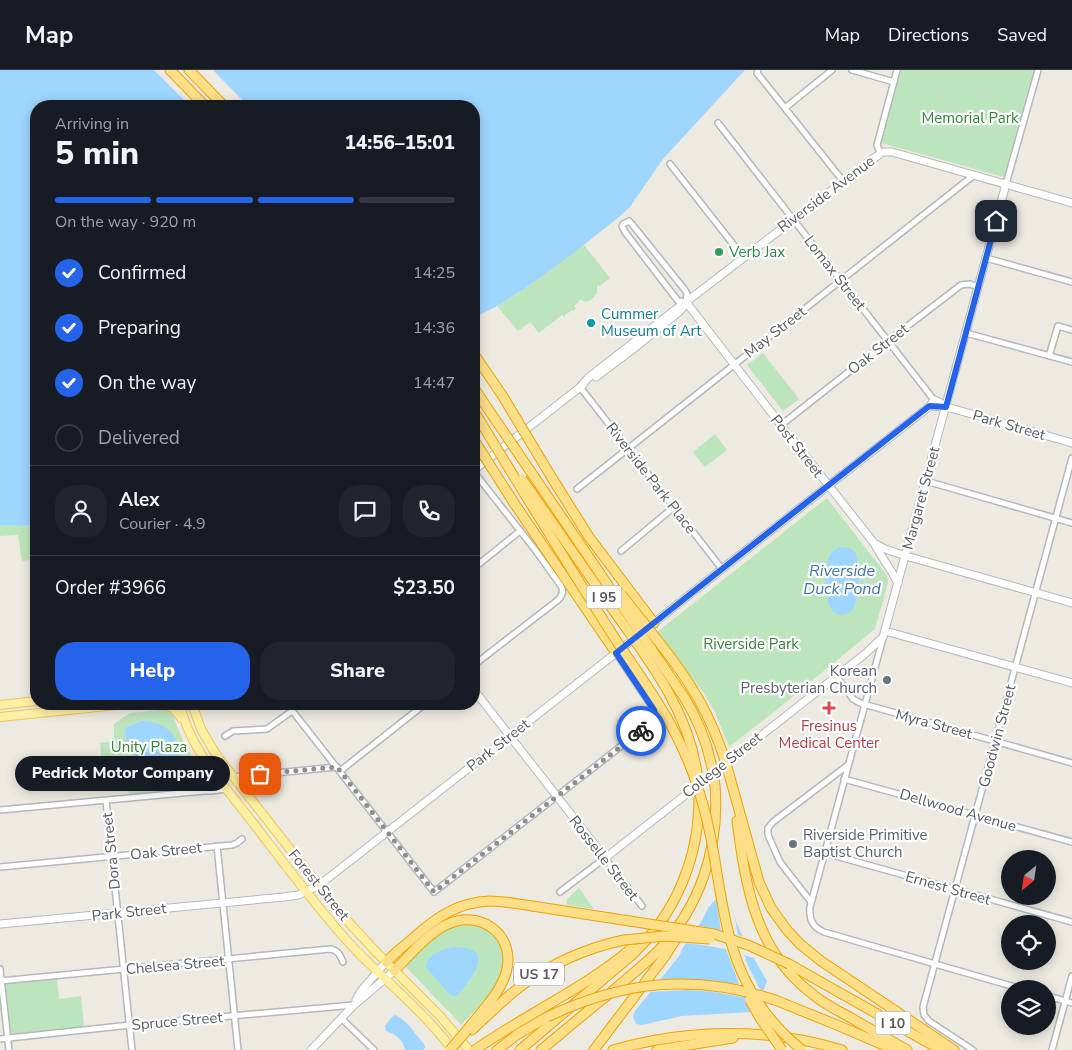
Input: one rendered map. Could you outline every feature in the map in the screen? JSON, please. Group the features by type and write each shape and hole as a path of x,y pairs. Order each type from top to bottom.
{"highway":[{"path":"170,70 199,100"},
{"path":"189,70 218,100"},
{"path":"480,363 506,401 589,537 654,623"},
{"name":"I 95","path":"480,397 689,704 707,746 714,786 716,809 714,834 708,864 691,906 676,929 652,956 541,1050"},
{"name":"I 95","path":"480,420 633,638 672,699 684,723 693,750 698,776 697,833 690,862 670,908 652,934 633,954 520,1050"},
{"path":"480,421 604,621 658,703 676,735 691,769 705,812 728,931 740,975 760,1018 782,1050"},
{"path":"480,449 616,653"},
{"path":"558,511 671,660 693,690 703,708 730,774 759,882 771,908 787,930 800,944 821,961 954,1050"},
{"path":"730,774 748,888 759,924 771,949 781,964 815,997 907,1050"},
{"path":"594,1050 673,944 687,919 699,889"},
{"path":"386,962 444,914 456,908 474,903 492,901 510,902 714,934 748,945 789,964"},
{"path":"477,1048 608,966 639,941 670,908"},
{"path":"394,970 435,932 449,923 465,919 476,920 494,929 502,939 508,963 502,983 496,994 452,1050"},
{"name":"US 17","path":"468,1031 513,992 543,971 584,952 624,940 665,936 711,939 738,944 789,964"},
{"path":"735,957 761,1006 784,1034 802,1050"},
{"name":"I 10","path":"789,964 941,1050"},
{"path":"497,1050 525,1029 547,1017 588,1000 625,990 662,985 700,985 738,990 775,1000 894,1050"},
{"path":"613,1050 649,1041 694,1035 746,1033 780,1036 842,1050"},
{"path":"657,1050 738,1037 780,1036"}],"main road":[{"path":"0,705 30,702"},
{"path":"0,718 58,710"},
{"path":"175,710 184,721"},
{"name":"Forest Street","path":"181,710 184,721 196,746 215,774 307,892 346,939 421,1014 452,1050"},
{"name":"Forest Street","path":"194,710 199,725 210,746 318,886 356,931 439,1015 469,1050"}],"street":[{"path":"786,108 832,70"},
{"path":"852,70 894,82"},
{"path":"880,153 877,146 897,70"},
{"name":"Margaret Street","path":"935,964 824,932 813,926 809,915 848,764 1038,70"},
{"path":"758,71 842,181"},
{"name":"Lomax Street","path":"718,123 888,341 932,403"},
{"name":"Riverside Avenue","path":"480,466 595,372 880,153 892,152 1072,203"},
{"path":"670,164 744,258"},
{"name":"May Street","path":"577,488 974,175"},
{"name":"Post Street","path":"686,302 686,292 631,223 629,221 624,224 622,226 623,230 677,300 686,302 874,543 906,556 1072,603"},
{"path":"986,258 1072,282"},
{"name":"Oak Street","path":"781,425 961,285 970,284 978,287"},
{"path":"1050,356 1058,326 1072,330"},
{"path":"966,333 1072,362"},
{"name":"Riverside Park Place","path":"580,386 722,569"},
{"name":"Park Street","path":"0,924 284,897 307,892 318,886 510,736 932,403 1072,442"},
{"name":"Goodwin Street","path":"973,1050 929,1021 924,1015 923,1007 1072,458"},
{"path":"480,479 561,586 562,590 559,599 480,660"},
{"path":"926,481 1072,523"},
{"path":"621,551 674,508"},
{"path":"480,563 520,531"},
{"path":"874,543 878,552 892,570 898,583"},
{"path":"884,634 1072,683"},
{"name":"College Street","path":"560,892 836,676 871,648 884,634"},
{"path":"225,736 235,731 267,729 292,711 434,892 651,723 655,716 654,708 616,653"},
{"name":"Myra Street","path":"836,676 853,699 864,705 1072,762"},
{"name":"Rosselle Street","path":"480,698 642,906"},
{"path":"233,777 338,769 417,710"},
{"path":"811,902 780,862 768,835 768,828 773,822 848,764"},
{"path":"204,791 210,787 215,774"},
{"name":"Dellwood Avenue","path":"844,779 1072,842"},
{"path":"0,810 226,789"},
{"name":"Dora Street","path":"106,801 132,1050"},
{"name":"Oak Street","path":"0,867 232,845 242,839"},
{"path":"218,846 238,1050"},
{"name":"Ernest Street","path":"825,853 1072,922"},
{"name":"Chelsea Street","path":"1,981 330,949 338,952 344,962"},
{"path":"354,1005 361,991 386,962"},
{"path":"935,964 1001,983"},
{"path":"0,968 9,1050"},
{"path":"311,1050 354,1005 394,970"},
{"path":"1052,1050 1072,976"},
{"path":"1056,998 1072,1003"},
{"name":"Spruce Street","path":"0,1039 130,1025 354,1005"},
{"path":"341,1018 374,1050"}],"green space":[{"name":"Memorial Park","path":"901,70 1034,70 1004,177 881,143"},
{"path":"584,245 610,278 600,286 597,286 597,293 591,300 585,302 580,299 574,306 576,308 564,316 565,318 562,315 539,333 530,322 518,331 497,306 527,287"},
{"path":"763,353 799,399 783,411 747,365"},
{"path":"715,434 727,450 705,467 693,452"},
{"name":"Riverside Park","path":"827,498 888,579 875,629 729,747 715,712 703,692 657,632"},
{"path":"0,525 30,525 30,560 22,561 18,535 0,536"},
{"name":"Unity Plaza","path":"165,710 172,714 185,746 205,774 206,784 200,788 129,795 127,772 114,773 114,777 103,779 100,743 114,741 114,724 125,716 131,713"},
{"path":"579,888 594,909 567,905 567,899"},
{"path":"460,923 480,927 494,936 500,944 502,951 502,973 498,983 461,1025 406,967 408,962 426,945 452,926","holes":["453,947 470,949 479,962 474,975 443,950"]},
{"path":"57,979 59,999 81,996 84,1028 10,1035 5,984"}],"water":[{"path":"0,70 745,70 663,159 630,207 571,255 527,287 480,315 480,100 30,100 30,525 0,525"},
{"name":"Riverside Duck Pond","path":"839,547 849,548 854,551 857,556 859,570 859,587 856,602 852,610 846,614 835,613 830,607 827,598 826,571 828,559 834,550"},
{"path":"141,721 157,724 169,731 177,741 180,754 179,766 173,777 164,786 150,790 131,787 129,763 134,759 132,753 127,751 125,728"},
{"path":"717,899 732,909 749,950 767,981 752,1012 682,1016 642,1025 636,1024 633,1017 635,1011 680,955 708,908"},
{"path":"453,947 467,948 475,952 479,957 475,972 457,996 451,996 426,967 432,956 444,949"},
{"path":"395,1015 411,1028 424,1044 424,1050 405,1050 403,1043 398,1038 386,1031 385,1026"}],"pier":[{"path":"154,70 213,70 242,100 184,100"},
{"path":"720,896 732,903 738,935 746,937 757,959 744,955 760,989 766,992 763,1003 754,1014 745,997 687,990 648,992 658,980 701,980 739,984 726,949 683,943 695,925 721,930 716,897"}],"way so far":[{"path":"260,774 337,767 434,892 641,731"}],"place":[{"name":"Verb Jax","path":"719,252"},
{"name":"Cummer Museum of Art","path":"591,323"},
{"name":"Korean Presbyterian Church","path":"887,680"},
{"name":"Fresinus Medical Center","path":"829,708"},
{"name":"Pedrick Motor Company","path":"260,774"},
{"name":"Riverside Primitive Baptist Church","path":"793,844"}],"route":[{"path":"641,731 653,720 654,710 616,653 928,407 946,407 996,221"}]}
